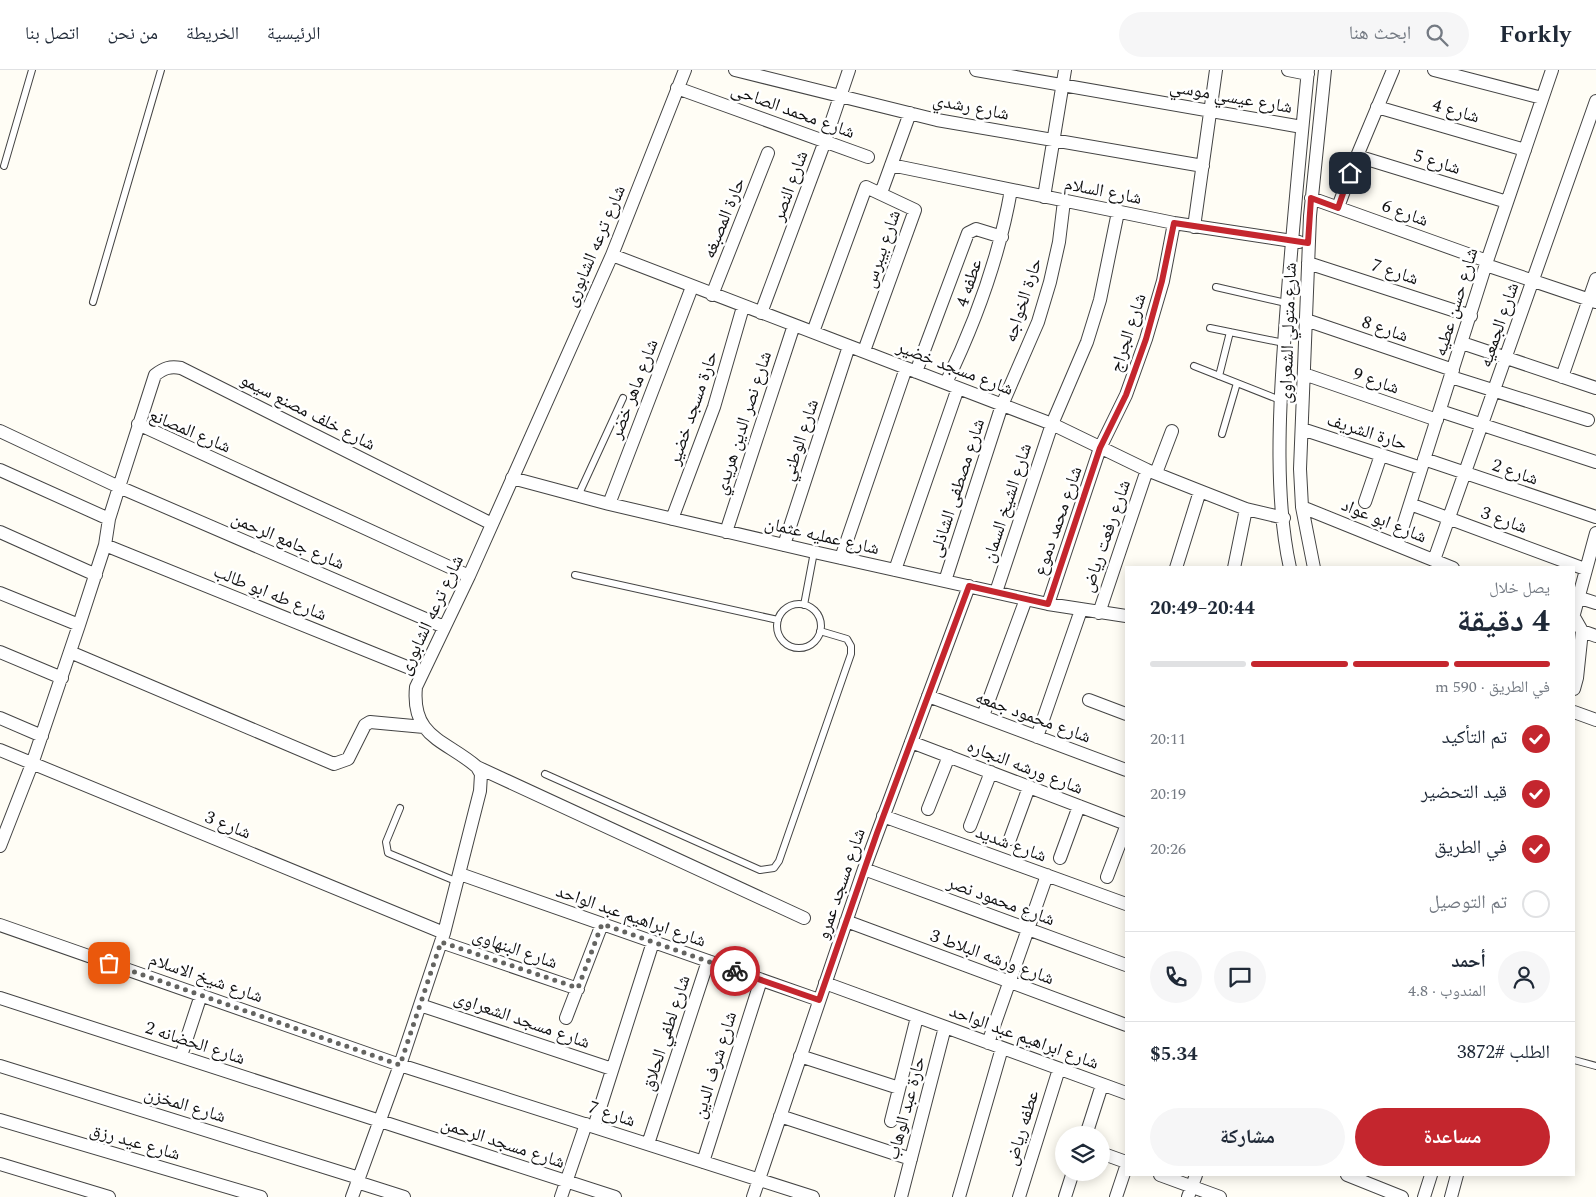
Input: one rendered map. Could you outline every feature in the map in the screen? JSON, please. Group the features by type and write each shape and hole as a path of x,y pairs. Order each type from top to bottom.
{"street":[{"name":"شارع ترعه الشابورى","path":"684,70 612,255 469,576 416,686 415,700 417,714 424,727 434,739 477,767 804,918"},
{"name":"شارع رشدي","path":"734,70 910,113 1203,166"},
{"name":"شارع النصر","path":"761,313 841,97 848,70"},
{"name":"شارع عيسي موسي","path":"976,70 1302,127"},
{"path":"1044,197 1065,70"},
{"path":"1194,227 1216,70"},
{"path":"1288,70 1308,72"},
{"name":"شارع متولي الشعراوى","path":"1314,566 1302,508 1300,469 1308,243 1325,70"},
{"path":"1338,208 1376,106 1393,70"},
{"path":"1434,70 1542,98"},
{"name":"شارع حسن عطيه","path":"1397,545 1487,263 1552,70"},
{"name":"شارع متولي الشعراوى","path":"1290,566 1284,518 1280,447 1280,400 1290,241 1308,72"},
{"name":"شارع محمد الصاحى","path":"677,88 868,157"},
{"name":"شارع الجمعيه","path":"1434,560 1596,102"},
{"name":"شارع 4","path":"1376,106 1525,150"},
{"path":"881,194 910,113"},
{"name":"حارة المصبغه","path":"712,295 768,154"},
{"name":"شارع 5","path":"1357,156 1507,202"},
{"name":"شارع السلام","path":"891,165 1194,227 1308,243"},
{"name":"شارع بيبرس","path":"813,332 866,187 912,206 915,214 864,351"},
{"name":"عطفه 4","path":"895,570 952,386 987,288 1002,237 1011,190"},
{"name":"شارع 6","path":"1311,198 1533,281 1592,301"},
{"name":"حارة الخواجه","path":"1002,405 1038,322 1059,242 1064,201"},
{"name":"شارع الشيخ السمان","path":"996,592 1052,424 1074,376 1097,308 1118,212"},
{"name":"شارع الجراج","path":"1100,448 1126,395 1146,339 1162,281 1174,223"},
{"path":"841,558 911,370 968,233 976,229 1002,237"},
{"name":"شارع مسجد خضير","path":"612,255 743,307 864,351 1052,424 1151,472 1246,509 1284,518"},
{"name":"شارع 7","path":"1308,263 1471,316"},
{"path":"1562,376 1592,301 1596,279"},
{"name":"شارع ماهر خضر","path":"609,504 692,287"},
{"name":"حارة مسجد خضير","path":"672,519 714,408 743,307"},
{"name":"شارع 8","path":"1306,320 1494,391 1588,420"},
{"name":"شارع نصر الدين هريدي","path":"726,532 794,325"},
{"path":"1462,343 1596,388"},
{"name":"شارع الوطني","path":"784,545 848,346"},
{"name":"شارع خلف مصنع سيمو","path":"138,424 155,375 171,367 181,368 492,524"},
{"name":"شارع 9","path":"1304,374 1438,416 1482,425 1596,462"},
{"name":"شارع مصطفى الشاذلى","path":"945,581 1002,405"},
{"name":"شارع المصانع","path":"0,846 5,817 32,764 96,575 105,545 109,519 138,424 469,576"},
{"name":"حارة الشريف","path":"1302,429 1381,455 1422,464"},
{"name":"شارع جامع الرحمن","path":"0,431 119,487 444,627"},
{"name":"شارع رفعت رياض","path":"1099,613 1151,472 1172,431"},
{"name":"شارع محمد دموع","path":"1048,604 1100,448"},
{"path":"1365,502 1381,455"},
{"name":"شارع 2","path":"1422,464 1465,473 1596,517"},
{"path":"0,470 109,519"},
{"name":"شارع عمليه عثمان","path":"512,478 609,504 814,552 1048,604 1125,616"},
{"path":"1177,566 1200,491"},
{"name":"شارع 3","path":"1410,504 1586,569"},
{"name":"شارع ابو عواد","path":"1302,508 1448,566"},
{"path":"1234,566 1246,509"},
{"path":"0,532 96,575"},
{"path":"1575,610 1577,597 1594,549 1596,533"},
{"name":"شارع طه ابو طالب","path":"105,545 422,674"},
{"name":"شارع مسجد عمرو","path":"753,1197 864,869 969,586"},
{"path":"0,593 79,625"},
{"path":"1577,597 1596,603"},
{"path":"983,716 1026,599"},
{"path":"1037,737 1081,610"},
{"path":"1575,618 1582,631 1575,681"},
{"path":"1582,631 1596,636"},
{"path":"0,652 62,678"},
{"path":"70,652 334,764 348,758 365,725 370,722 424,727"},
{"name":"شارع محمود جمعه","path":"928,696 1125,770"},
{"path":"1089,700 1125,714"},
{"path":"1575,712 1596,720"},
{"path":"0,718 42,736"},
{"name":"شارع ورشه النجاره","path":"911,742 1080,806 1125,826"},
{"name":"شارع 3","path":"0,750 442,937"},
{"path":"928,809 949,756"},
{"path":"352,1197 400,1065 442,937 480,792 481,774 477,767"},
{"path":"970,826 991,772"},
{"path":"1010,839 1029,787"},
{"path":"1060,858 1080,806"},
{"name":"شارع شديد","path":"884,816 1125,904"},
{"path":"1106,877 1125,829"},
{"name":"شارع محمود نصر","path":"864,869 1125,965"},
{"path":"988,1043 1047,875"},
{"name":"شارع ابراهيم عبد الواحد","path":"459,878 602,924 819,1000"},
{"name":"شارع ورشه البلاط 3","path":"846,921 1125,1024"},
{"path":"566,1018 602,924"},
{"name":"شارع شيخ الاسلام","path":"0,925 400,1065"},
{"name":"شارع البنهاوى","path":"442,937 578,988"},
{"path":"561,1197 612,1069 653,942"},
{"name":"شارع لطفي الحلاق","path":"648,1144 708,961"},
{"name":"شارع شرف الدين","path":"703,1162 760,980"},
{"name":"شارع ابراهيم عبد الواحد","path":"825,983 1125,1093"},
{"path":"180,1056 201,995"},
{"name":"شارع الحضانه 2","path":"0,998 380,1122"},
{"name":"شارع مسجد الشعراوى","path":"420,1005 612,1069"},
{"path":"891,1121 918,1017"},
{"name":"حارة عبد الوهاب","path":"901,1197 946,1027"},
{"path":"959,1197 1002,1048"},
{"path":"800,1056 899,1088"},
{"name":"شارع 7","path":"400,1065 813,1197"},
{"name":"شارع المخزن","path":"0,1066 358,1180"},
{"name":"عطفه رياض","path":"1019,1197 1059,1069"},
{"path":"1089,1126 1102,1085"},
{"path":"780,1116 911,1159"},
{"name":"شارع عيد رزق","path":"0,1120 261,1197"},
{"name":"شارع مسجد الرحمن","path":"380,1122 615,1197"},
{"path":"1110,1156 1125,1162"},
{"path":"0,1164 109,1197"},
{"path":"1116,1197 1125,1170"},
{"path":"1163,1176 1220,1197"},
{"path":"1350,1176 1402,1197"},
{"path":"1424,1197 1431,1176"},
{"path":"1451,1197 1457,1176"},
{"path":"358,1180 404,1197"},
{"path":"1065,1197 1070,1181"}],"lane":[{"path":"4,166 32,70"},
{"path":"93,302 161,70"},
{"path":"1216,286 1286,303"},
{"path":"1210,328 1284,343"},
{"path":"1218,376 1230,332"},
{"path":"1194,366 1280,400"},
{"path":"1222,434 1237,383"},
{"path":"578,496 623,398"},
{"path":"804,604 814,552"},
{"path":"575,575 778,620"},
{"path":"804,604 816,612 819,618 820,631 812,643 806,646 793,646 782,639 778,633 778,620 785,609 791,605 804,604"},
{"path":"545,774 760,870 774,868 779,861 851,654 852,646 847,639 820,631"},
{"path":"400,808 386,842 388,853 459,878"},
{"path":"1575,1060 1596,1066"}],"way so far":[{"path":"109,963 400,1065 441,942 578,988 602,924 735,971"}],"route":[{"path":"735,971 819,1000 877,833 969,586 1048,604 1100,448 1126,395 1146,339 1162,281 1174,223 1308,243 1311,198 1338,208 1350,173"}]}
